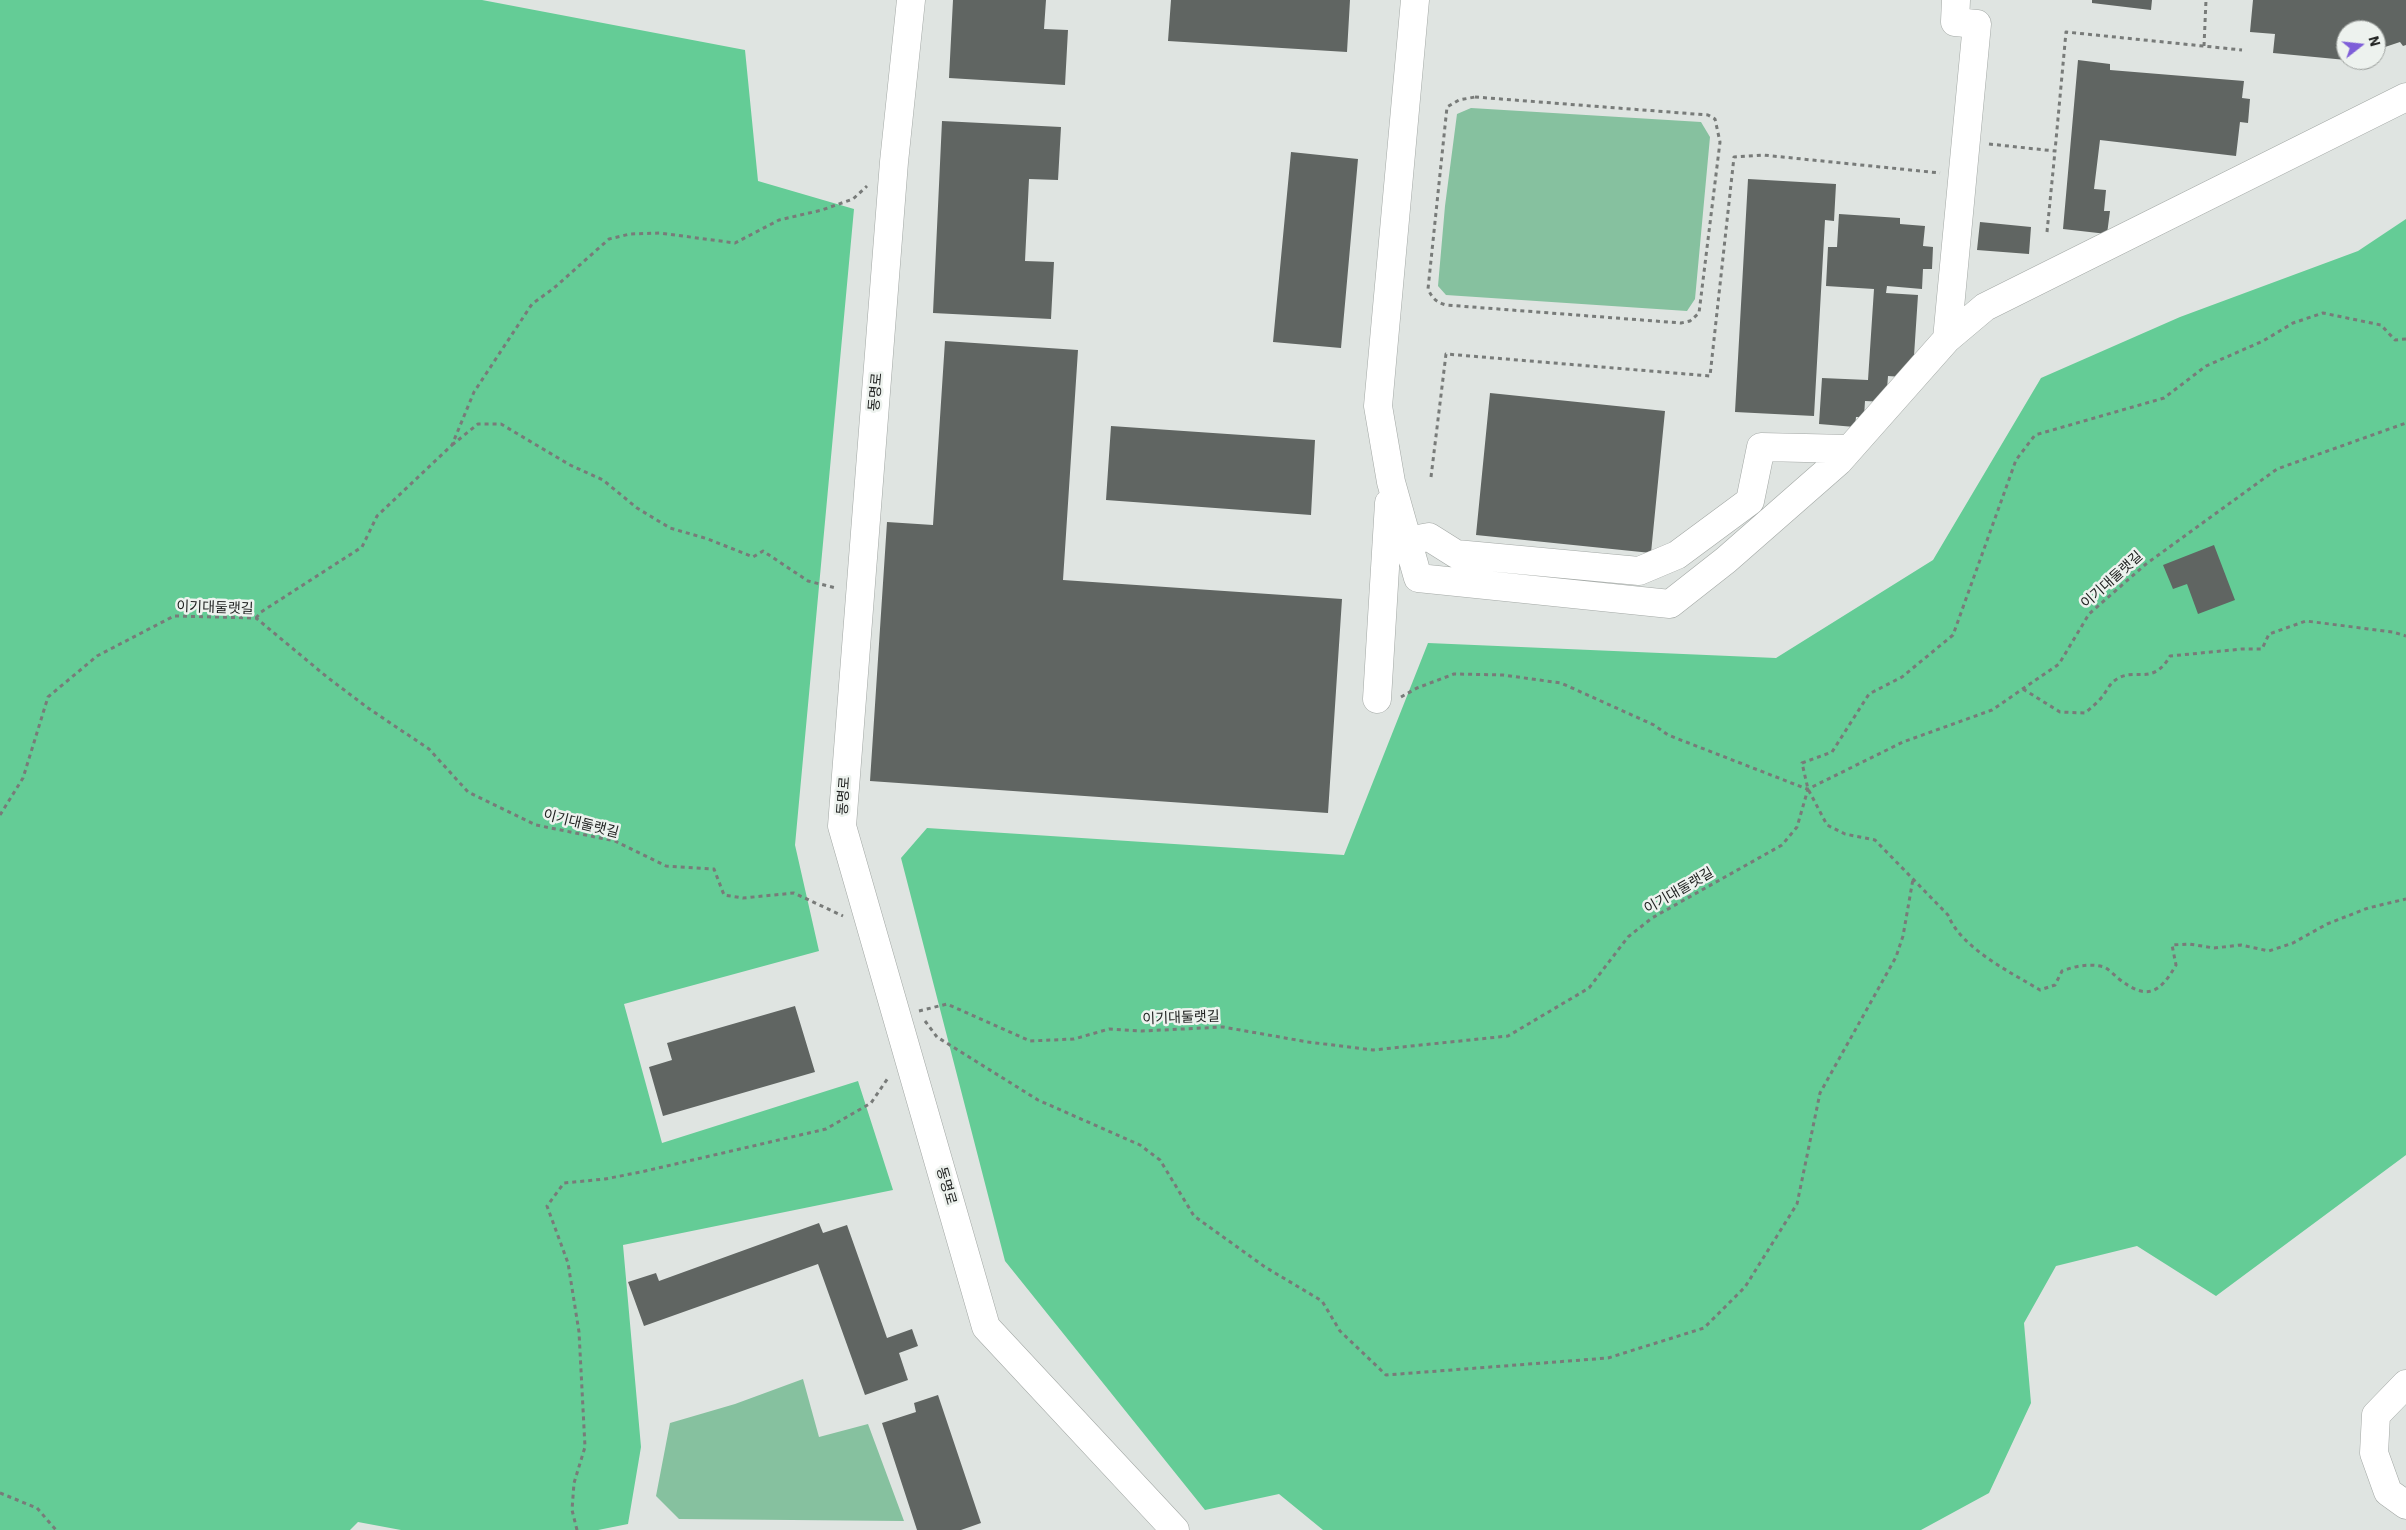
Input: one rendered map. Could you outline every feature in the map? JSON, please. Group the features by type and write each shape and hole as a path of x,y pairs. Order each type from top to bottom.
{"street":[{"name":"동명로","path":"911,0 894,162 842,826 986,1327 1175,1530"},
{"path":"1414,0 1378,406 1391,482 1418,578 1670,604 1726,560 1839,461 1947,339 1985,307 2406,97"},
{"path":"1947,339 1977,24 1954,22 1956,0"},
{"path":"1407,541 1429,537 1456,554 1639,571 1677,555 1750,501 1760,447 1849,449"},
{"path":"1377,699 1391,482"},
{"path":"2406,1384 2376,1415 2374,1453 2388,1492 2406,1505"}],"path":[{"path":"2204,46 2206,0"},
{"path":"2047,232 2066,32 2242,50"},
{"path":"1475,97 1708,115 1715,119 1720,142 1699,313 1690,322 1681,323 1446,306 1438,303 1428,289 1447,107 1459,100 1475,97"},
{"path":"1966,142 2055,151"},
{"path":"1431,477 1446,354 1710,376 1734,156 1763,155 1963,175"},
{"path":"452,445 474,392 532,304 609,239 630,234 660,233 735,243 779,220 822,210 853,199 894,162"},
{"path":"2406,339 2396,340 2381,325 2323,313 2293,323 2263,341 2206,366 2164,398 2035,435 2016,460 1953,635 1902,677 1868,694 1832,752 1802,763 1808,789 1827,825 1845,834 1875,840 1948,915 1955,930 1993,962 2040,990 2055,985 2062,971 2079,964 2105,967 2139,992 2151,992 2166,983 2176,964 2172,945 2188,944 2214,948 2241,945 2269,951 2294,943 2327,924 2368,908 2406,899"},
{"name":"이기대둘랫길","path":"919,1011 947,1004 1030,1041 1074,1039 1109,1029 1142,1032 1223,1027 1308,1042 1374,1050 1508,1036 1589,988 1628,938 1652,918 1782,844 1796,827 1808,789 1903,742 1992,710 2059,664 2089,614 2146,564 2277,469 2406,423"},
{"path":"256,618 261,612 362,547 377,516 452,445 478,424 501,424 570,465 603,480 637,508 670,528 708,539 753,557 763,551 808,582 860,594"},
{"name":"이기대둘랫길","path":"0,815 22,778 48,697 97,656 174,616 256,618 327,677 429,749 468,792 536,825 614,841 666,866 714,868 724,894 744,898 794,893 842,916 848,923"},
{"path":"2023,689 2060,712 2085,713 2102,697 2112,682 2122,676 2146,675 2163,669 2170,656 2242,649 2262,649 2269,634 2306,621 2393,632 2406,636"},
{"path":"1377,699 1386,705 1417,688 1454,674 1503,675 1562,683 1654,725 1668,735 1808,789"},
{"path":"887,982 919,1011 937,1037 1038,1100 1140,1145 1160,1160 1194,1216 1265,1267 1322,1301 1340,1331 1386,1375 1608,1358 1704,1328 1745,1287 1797,1204 1820,1093 1896,957 1903,936 1913,879"},
{"path":"577,1530 572,1510 574,1484 585,1446 579,1332 568,1263 547,1206 564,1183 605,1179 641,1172 826,1129 872,1103 907,1051"},
{"path":"0,1493 37,1508 56,1530"}],"green space":[{"path":"0,0 482,0 745,50 758,181 854,209 795,845 819,951 624,1004 662,1143 858,1081 893,1190 623,1245 641,1447 628,1524 598,1530 401,1530 358,1522 350,1530 0,1530"},
{"path":"1471,108 1701,122 1710,137 1695,299 1687,311 1446,295 1438,286 1445,206 1457,114"},
{"path":"2406,219 2406,1155 2216,1296 2137,1246 2056,1266 2024,1323 2031,1403 1989,1493 1921,1530 1323,1530 1279,1494 1205,1510 1005,1261 901,858 927,828 1344,855 1428,643 1776,658 1933,560 2041,378 2180,317 2358,251"},
{"path":"803,1379 819,1437 868,1424 904,1521 679,1519 656,1496 670,1423 735,1404"}],"building":[{"path":"953,0 1046,0 1044,29 1068,30 1065,85 949,78"},
{"path":"1171,0 1350,0 1347,52 1168,41"},
{"path":"2092,0 2152,0 2151,10 2092,3"},
{"path":"2253,0 2406,0 2406,45 2403,46 2400,42 2386,47 2386,20 2336,20 2336,59 2273,53 2275,34 2250,32"},
{"path":"2078,60 2110,64 2110,70 2244,81 2242,98 2250,99 2248,123 2240,122 2236,156 2100,140 2094,189 2106,190 2104,211 2110,211 2107,234 2063,229"},
{"path":"942,121 1061,127 1058,180 1029,179 1025,261 1054,262 1051,319 933,313"},
{"path":"1291,152 1358,159 1341,348 1273,342"},
{"path":"1748,179 1836,184 1834,221 1825,220 1814,416 1735,412"},
{"path":"1839,214 1900,218 1900,224 1925,226 1923,246 1933,247 1932,269 1923,269 1922,289 1887,286 1886,293 1918,295 1913,371 1902,377 1888,376 1886,402 1865,401 1864,417 1856,417 1855,427 1819,424 1822,378 1868,380 1874,289 1826,286 1828,247 1837,247"},
{"path":"1980,222 2031,227 2029,254 1977,250"},
{"path":"945,341 1078,350 1063,580 1342,599 1328,813 870,781 887,522 933,525"},
{"path":"1490,393 1665,411 1651,553 1476,535"},
{"path":"1111,426 1315,440 1311,515 1106,500"},
{"path":"2214,545 2235,600 2198,614 2187,584 2173,589 2163,565"},
{"path":"795,1006 815,1072 663,1116 649,1067 672,1060 667,1043"},
{"path":"819,1223 823,1233 847,1225 887,1338 912,1329 918,1346 899,1353 908,1380 865,1395 818,1264 644,1326 628,1282 656,1273 659,1281"},
{"path":"938,1395 981,1523 961,1530 917,1530 882,1423 916,1412 914,1403"}]}
